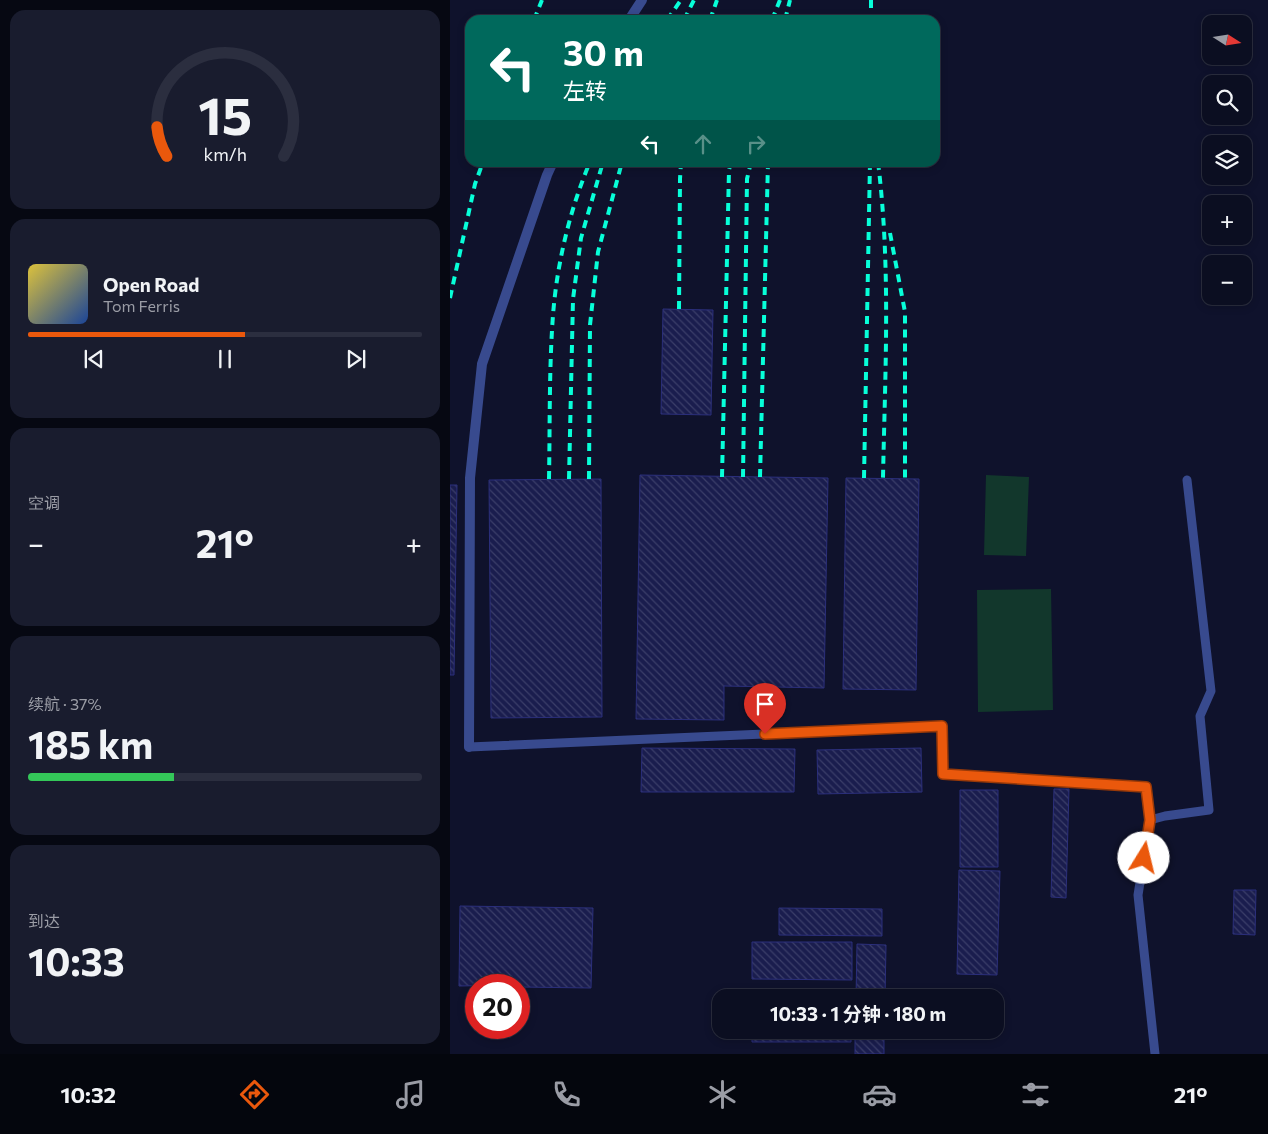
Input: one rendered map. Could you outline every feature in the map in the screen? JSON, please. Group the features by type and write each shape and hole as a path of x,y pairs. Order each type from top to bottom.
{"street":[{"path":"632,15 642,0"},
{"path":"469,747 470,478 482,364 551,167"}],"lane":[{"path":"1150,820 1209,810 1200,716 1211,691 1187,480"},
{"path":"469,747 942,726 943,774 1146,787 1150,820 1138,895 1155,1054"}],"green space":[{"path":"986,475 1029,477 1026,556 984,555"},
{"path":"1051,589 1053,710 978,712 977,590"}],"building":[{"path":"663,309 713,310 711,415 661,414"},
{"path":"640,475 828,478 824,688 724,686 724,720 636,719"},
{"path":"846,478 919,479 916,690 843,689"},
{"path":"601,479 602,717 491,718 489,480"},
{"path":"450,485 457,485 454,675 450,675"},
{"path":"642,748 795,749 794,792 641,792"},
{"path":"921,748 922,792 818,794 817,750"},
{"path":"1054,789 1069,789 1066,898 1051,897"},
{"path":"960,790 998,790 998,867 960,867"},
{"path":"959,870 1000,871 997,975 957,974"},
{"path":"1234,890 1256,890 1255,935 1233,934"},
{"path":"460,906 593,908 591,988 530,987 530,974 465,974 465,986 459,986"},
{"path":"779,908 882,909 882,936 779,935"},
{"path":"752,942 852,942 852,980 752,979"},
{"path":"857,944 886,945 885,989 856,989"},
{"path":"752,1039 851,1039 851,1042 752,1042"},
{"path":"855,1039 884,1039 884,1054 855,1054"}],"railway":[{"path":"536,15 542,0"},
{"path":"670,15 681,0"},
{"path":"686,15 694,0"},
{"path":"712,15 717,0"},
{"path":"774,15 780,0"},
{"path":"786,15 790,0"},
{"path":"871,0 871,15"},
{"path":"450,298 475,184 481,167"},
{"path":"549,479 551,356 555,295 565,237 576,198 588,167"},
{"path":"569,479 573,299 581,238 602,167"},
{"path":"589,479 590,325 598,252 621,167"},
{"path":"679,309 681,167"},
{"path":"722,477 730,167"},
{"path":"743,477 747,179 750,167"},
{"path":"760,477 768,167"},
{"path":"864,478 870,167"},
{"path":"879,167 885,241 886,280 883,478"},
{"path":"890,233 905,312 905,479"}],"route":[{"path":"765,734 942,726 943,774 1146,787 1150,820 1144,858"}]}
